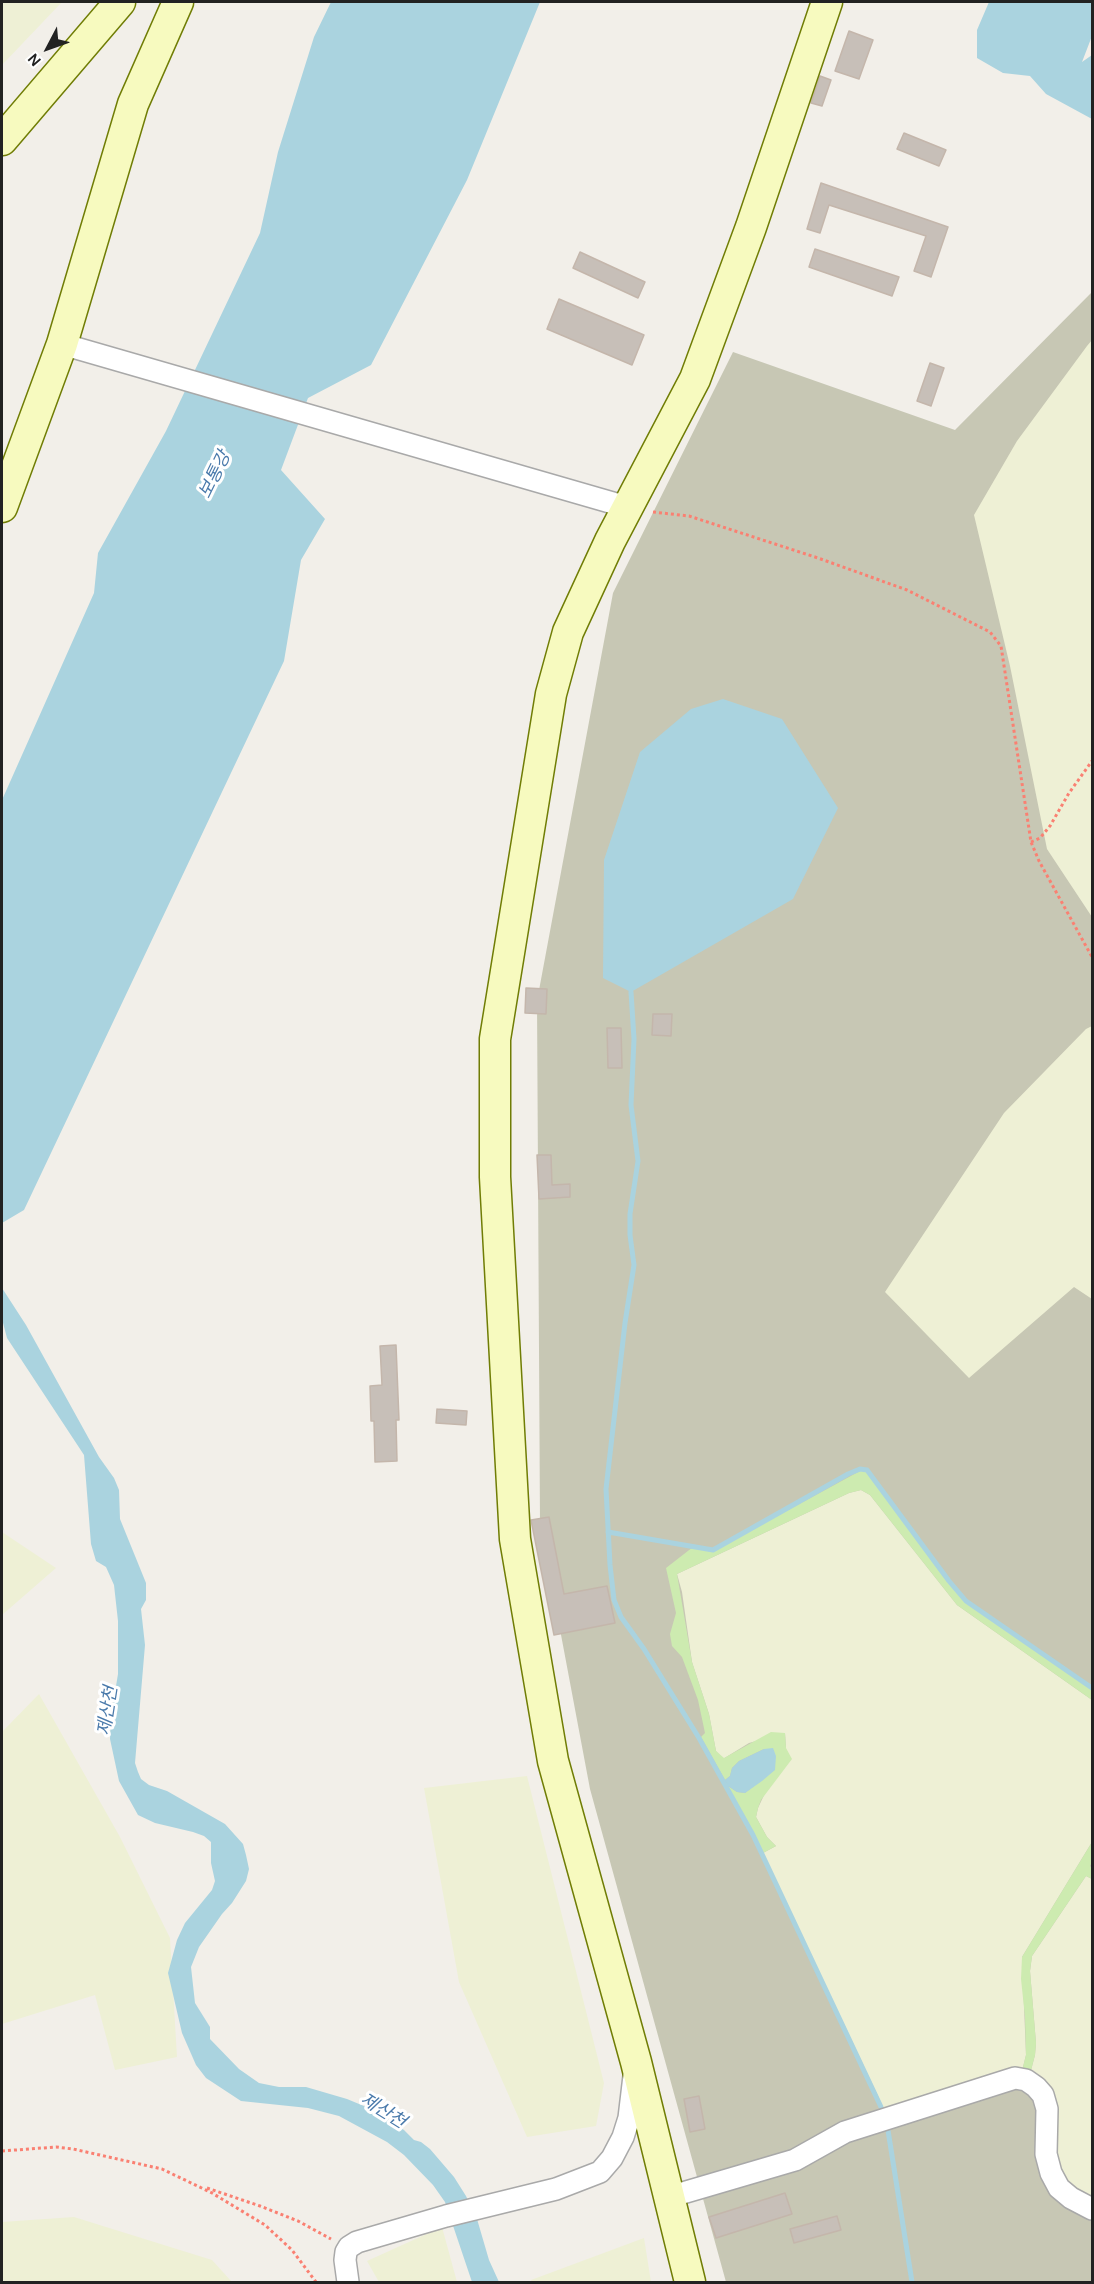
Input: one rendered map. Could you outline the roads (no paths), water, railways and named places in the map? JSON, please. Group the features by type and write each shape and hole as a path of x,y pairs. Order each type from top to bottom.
{"street":[{"path":"2,140 120,2"},
{"path":"2,507 62,344 134,104 178,2"},
{"path":"690,2283 636,2062 552,1761 515,1539 495,1177 495,1039 551,694 568,632 620,506 695,379 751,226 827,2"},
{"path":"62,344 118,358 620,506"},
{"path":"348,2283 345,2260 349,2247 357,2242 446,2216 556,2189 600,2172 612,2158 623,2137 629,2118 636,2062"},
{"path":"669,2197 795,2160 845,2132 1015,2078 1026,2080 1043,2095 1047,2109 1046,2154 1051,2173 1059,2188 1071,2198 1092,2209"}],"water":[{"name":"보통강","path":"331,2 540,2 467,180 371,365 308,398 281,470 325,519 301,560 284,661 24,1210 2,1223 2,800 94,593 98,553 166,431 260,233 278,152 314,37"},
{"path":"989,2 1092,2 1092,36 1082,62 1092,55 1092,119 1046,94 1030,76 1003,73 977,58 977,30"},
{"path":"723,699 782,719 838,808 793,899 631,992 603,978 604,860 640,752 691,709"},
{"path":"2,1288 26,1325 99,1457 114,1478 119,1490 120,1519 146,1583 146,1600 141,1609 145,1645 135,1763 141,1779 225,1824 243,1844 249,1869 246,1881 199,1947 191,1967 195,2003 210,2027 210,2039 239,2069 259,2083 279,2087 306,2087 347,2099 376,2111 404,2130 414,2140 430,2149 454,2177 466,2196 477,2219 489,2260 499,2282 472,2282 445,2202 433,2185 404,2155 387,2142 339,2116 308,2108 241,2101 206,2078 196,2065 182,2033 168,1973 177,1940 185,1923 212,1890 215,1881 211,1863 211,1842 204,1836 155,1823 138,1815 119,1781 110,1739 111,1716 118,1674 118,1621 114,1585 106,1567 96,1561 91,1544 84,1455 7,1338 2,1319"},
{"path":"773,1748 776,1756 775,1770 762,1781 745,1793 737,1792 728,1786 725,1780 739,1761 764,1749"}],"waterway":[{"path":"631,992 634,1039 631,1105 638,1161 630,1214 634,1265 606,1489 614,1600 621,1617 644,1649 699,1738 753,1835 881,2107"},
{"path":"608,1532 713,1550 848,1474 860,1469 867,1470 966,1601 1092,1688"},
{"path":"887,2124 912,2282"}],"water label":[{"name":"제산천","path":"108,1711"},
{"name":"제산천","path":"383,2111"}]}
